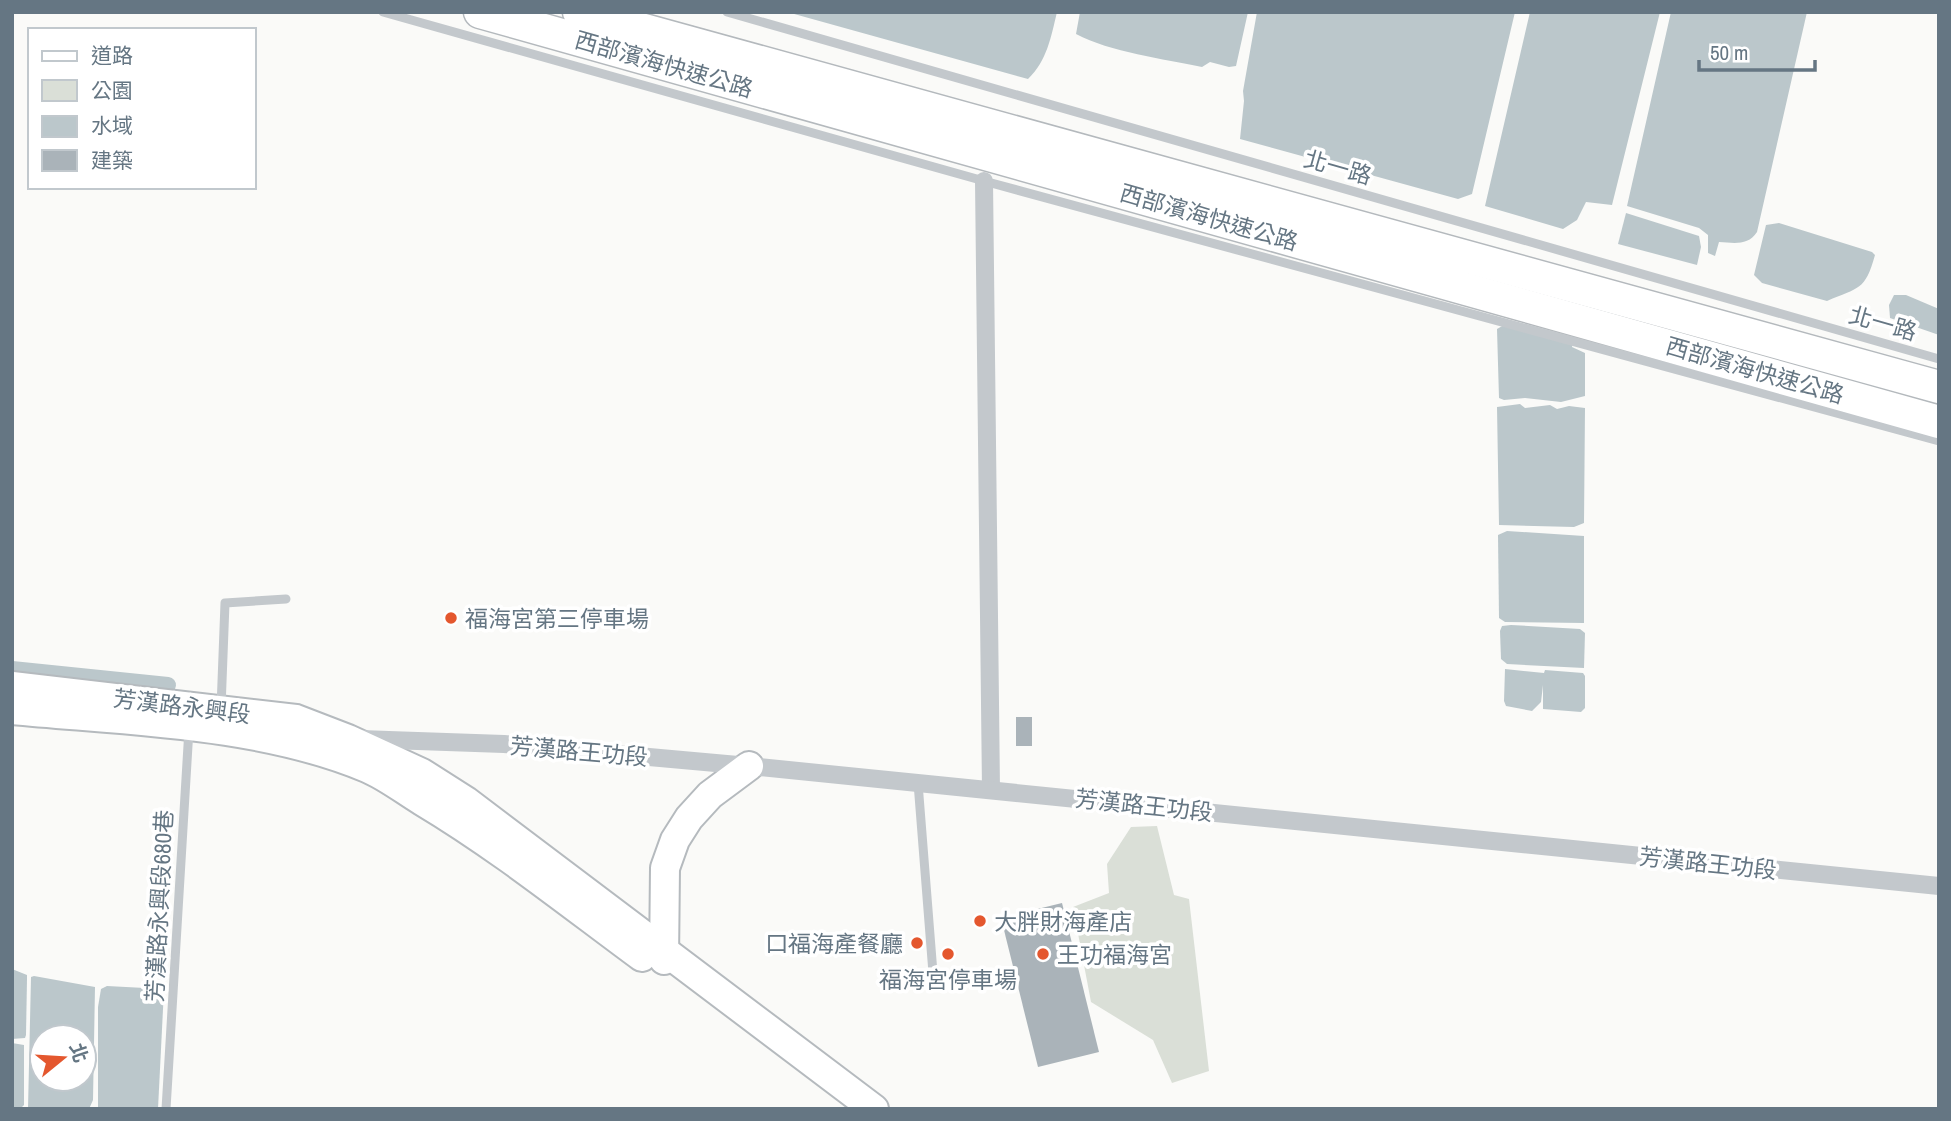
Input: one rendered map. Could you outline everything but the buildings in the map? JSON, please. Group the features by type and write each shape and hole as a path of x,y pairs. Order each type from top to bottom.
{"highway":[{"name":"西部濱海快速公路","path":"480,12 1939,422"},
{"name":"西部濱海快速公路","path":"579,12 1939,387"}],"main road":[{"name":"芳漢路永興段","path":"12,686 190,717 305,748"},
{"name":"芳漢路永興段","path":"12,710 190,717 221,710 296,719 348,739"},
{"path":"348,739 422,773 466,801 843,1109"},
{"path":"305,748 369,769 455,820 664,961 874,1109"},
{"path":"664,961 665,868 675,840 689,818 710,795 749,766"}],"street":[{"path":"985,181 990,790"},
{"name":"芳漢路王功段","path":"305,748 348,739 504,744 749,766 1939,886"}],"lane":[{"path":"383,12 985,181 1939,441"},
{"name":"北一路","path":"727,12 1939,359"},
{"path":"221,710 225,603 286,599"},
{"name":"芳漢路永興段680巷","path":"166,1109 190,717"},
{"path":"918,783 933,973"}],"green space":[{"path":"1157,826 1174,895 1189,899 1209,1071 1172,1083 1153,1040 1091,1002 1073,907 1109,893 1107,864 1131,827"}],"water":[{"path":"787,12 1057,12 1044,56 1028,79"},
{"path":"1080,12 1248,12 1236,66 1210,62 1202,67 1105,46 1076,34"},
{"path":"1257,12 1515,12 1472,194 1458,199 1240,139 1243,91"},
{"path":"1530,12 1660,12 1612,205 1586,202 1577,220 1563,229 1485,206"},
{"path":"1671,12 1807,12 1757,232 1745,242 1719,242 1715,256 1708,253 1708,235 1699,228 1627,206"},
{"path":"1626,213 1699,236 1701,247 1697,265 1618,244"},
{"path":"1779,223 1872,252 1875,255 1864,282 1854,290 1827,301 1762,283 1754,275 1766,225"},
{"path":"1894,295 1906,295 1939,309 1939,335 1890,318 1889,305"},
{"path":"1504,325 1573,342 1572,347 1585,353 1585,396 1561,402 1499,398 1497,329"},
{"path":"1520,404 1525,408 1550,405 1557,409 1569,406 1585,408 1584,523 1574,527 1499,525 1497,407"},
{"path":"1507,531 1584,536 1584,623 1505,622 1499,618 1498,535"},
{"path":"1502,626 1580,629 1585,633 1584,668 1507,664 1501,659 1500,631"},
{"path":"1505,669 1583,673 1585,708 1581,712 1543,709 1543,685 1541,702 1532,711 1506,706"},
{"path":"12,969 27,975 25,1038 12,1039"},
{"path":"31,977 95,987 94,1023 30,1023"},
{"path":"107,986 164,989 158,1109 98,1109 98,1007 101,989"},
{"path":"12,1043 24,1045 24,1105 21,1108 12,1108"},
{"path":"28,1093 93,1093 89,1109 28,1109"}],"waterway":[{"path":"12,669 168,685"}],"place":[{"name":"福海宮第三停車場","path":"451,618"},
{"name":"大胖財海產店","path":"980,921"},
{"name":"口福海產餐廳","path":"917,943"},
{"name":"福海宮停車場","path":"948,954"},
{"name":"王功福海宮","path":"1043,954"}]}
